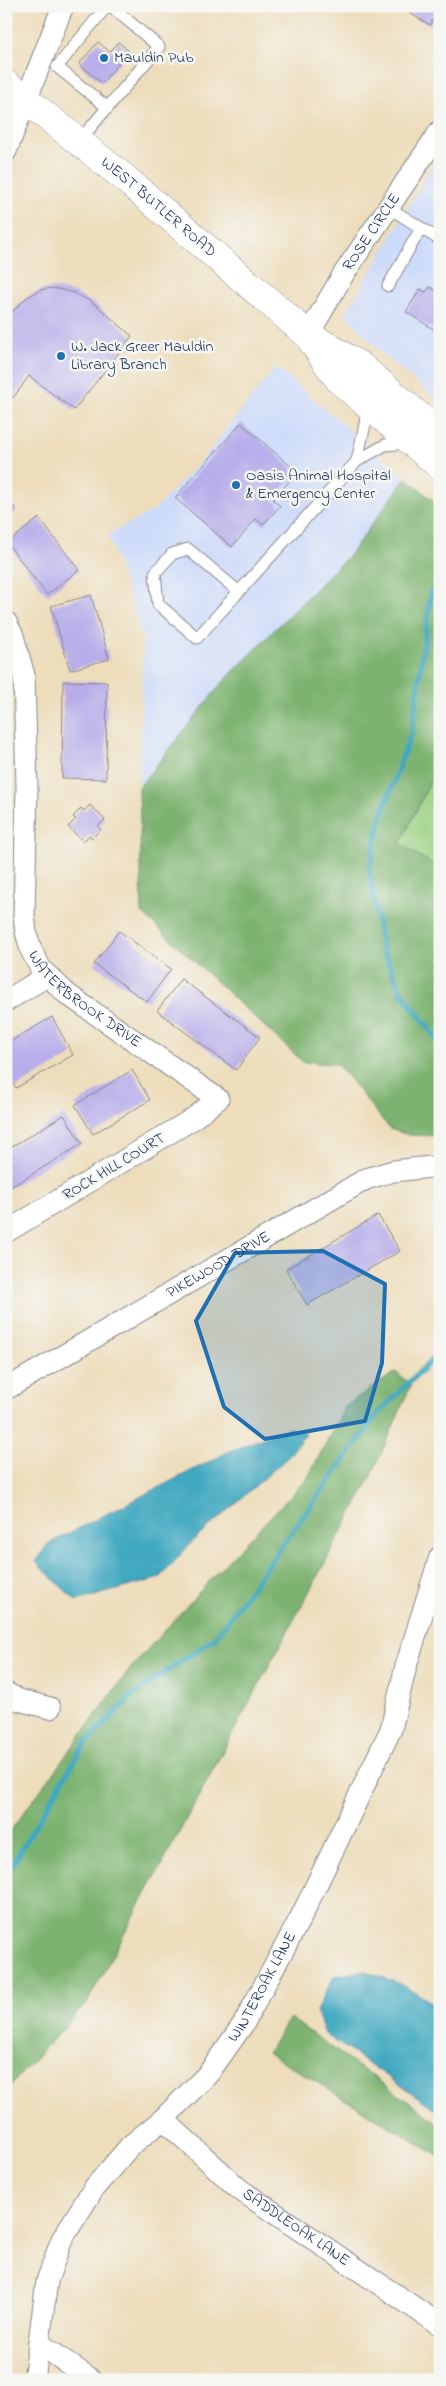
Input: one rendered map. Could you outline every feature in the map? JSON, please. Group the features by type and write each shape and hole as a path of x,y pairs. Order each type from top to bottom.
{"main road":[{"name":"WEST BUTLER ROAD","path":"16,91 79,141 308,335 359,365 440,434"},
{"name":"WEST BUTLER ROAD","path":"308,335 340,380 440,466"}],"street":[{"path":"6,151 16,91 50,60 63,6"},
{"name":"ROSE CIRCLE","path":"308,335 343,275 440,131"},
{"name":"WATERBROOK DRIVE","path":"6,622 13,636 24,675 27,788 24,916 26,932 32,950 47,976 67,994 218,1098"},
{"path":"6,1001 47,976"},
{"name":"ROCK HILL COURT","path":"6,1232 191,1120 218,1098"},
{"name":"PIKEWOOD DRIVE","path":"6,1390 366,1180 393,1171 440,1166"},
{"name":"WINTEROAK LANE","path":"34,2380 47,2281 62,2239 94,2188 124,2153 163,2119 208,2074 244,2023 302,1915 391,1729 406,1666 440,1557"},
{"path":"6,1693 19,1700 50,1708"},
{"name":"SADDLEOAK LANE","path":"163,2119 239,2189 440,2325"},
{"path":"40,2344 92,2380"}],"lane":[{"path":"106,6 50,60 108,108"},
{"path":"79,141 159,47 112,6"},
{"path":"388,207 440,240"},
{"path":"388,286 421,228"},
{"path":"357,461 366,424 367,403"},
{"path":"239,592 188,550 172,554 155,573 158,604 197,638 239,592 357,461 385,445 413,443"}],"highlighted area":[{"path":"323,1251 385,1284 382,1363 365,1421 265,1439 224,1407 196,1321 235,1253"}],"shaded area":[{"path":"440,153 440,403 379,350 345,315"},
{"path":"276,367 406,478 350,554 221,684 139,787 143,638 108,534 153,511 202,460"}],"green space":[{"path":"406,478 440,506 440,761 400,844 440,869 440,1136 409,1135 390,1129 337,1064 303,1062 142,913 139,787 221,684 350,554"},
{"path":"440,761 440,869 400,844"},
{"path":"396,1372 411,1385 371,1477 87,2003 6,2090 6,1837 129,1670 221,1568 307,1479 346,1405"},
{"path":"290,2018 440,2124 440,2157 267,2052"}],"water":[{"path":"289,1428 306,1433 288,1457 192,1542 160,1578 76,1601 36,1562 48,1544 232,1450"},
{"path":"365,1971 401,1984 440,2007 440,2112 325,2034 316,2011 334,1976"}],"building":[{"path":"397,6 431,6 438,10 430,25"},
{"name":"Mauldin Pub","path":"98,42 110,52 118,42 129,51 102,83 79,64"},
{"path":"430,287 440,293 440,333 406,312 420,289 426,292"},
{"name":"W. Jack Greer Mauldin Library Branch","path":"53,288 75,293 95,304 132,336 74,410 29,376 13,398 6,387 6,323 10,314 26,298 40,290"},
{"name":"Oasis Animal Hospital & Emergency Center","path":"241,423 297,472 273,500 280,506 263,525 256,519 232,547 175,498"},
{"path":"6,503 16,508 6,530"},
{"path":"39,518 79,570 47,595 7,543"},
{"path":"91,595 109,659 70,670 51,606"},
{"path":"63,681 107,682 106,779 62,778"},
{"path":"90,805 105,820 98,826 101,829 92,838 90,835 83,841 68,827 76,819 73,817 81,808 84,811"},
{"path":"119,931 171,969 147,1002 94,964"},
{"path":"181,979 260,1037 236,1070 157,1011"},
{"path":"52,1017 73,1055 16,1088 6,1071 6,1044"},
{"path":"132,1070 150,1100 93,1134 75,1105"},
{"path":"64,1115 82,1144 6,1190 6,1150"},
{"path":"378,1215 400,1251 307,1305 286,1269"}],"waterway":[{"path":"431,592 412,731 383,811 369,869 382,948 402,993 440,1043"},
{"path":"6,1875 84,1745 134,1694 215,1638 378,1413 440,1352"}],"place":[{"name":"Mauldin Pub","path":"104,58"},
{"name":"W. Jack Greer Mauldin Library Branch","path":"61,356"},
{"name":"Oasis Animal Hospital & Emergency Center","path":"236,485"}]}
